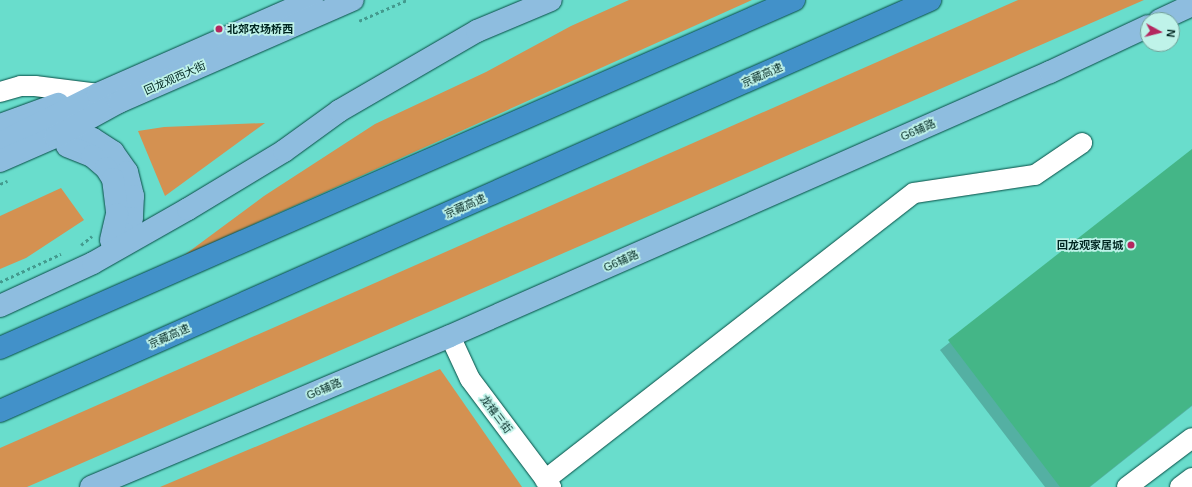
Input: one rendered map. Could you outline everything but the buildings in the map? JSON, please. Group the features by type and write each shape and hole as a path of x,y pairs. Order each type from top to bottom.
{"highway":[{"path":"0,348 794,0"},
{"name":"京藏高速","path":"0,411 930,0"}],"main road":[{"name":"回龙观西大街","path":"0,143 98,94 312,0"},
{"name":"回龙观西大街","path":"6,170 30,148 55,137 119,102 353,0"},
{"path":"0,306 94,263 284,151 339,111 476,31 551,0"},
{"path":"1177,12 1192,5"},
{"name":"G6辅路","path":"91,487 450,336 1050,72 1140,30"},
{"name":"回龙观西大街","path":"0,125 42,108 98,94"},
{"path":"55,137 71,134 98,141 118,158 130,180 133,204 128,229 116,246 94,263"},
{"path":"30,148 50,145 76,148 97,160 113,179 117,203 116,224 106,251 94,263"}],"street":[{"path":"0,92 21,86 35,86 98,94"},
{"path":"548,484 914,193 1035,175 1082,143"},
{"name":"龙禧三街","path":"450,336 470,379 548,484"},
{"path":"1127,487 1192,438"},
{"path":"1180,487 1192,478"}],"path":[{"path":"357,22 407,0"},
{"path":"0,184 6,170"},
{"path":"80,245 96,231"}],"shaded area":[{"path":"629,0 752,0 183,256 264,196 375,124 486,72 571,26"},
{"path":"1018,0 1144,0 27,487 0,487 0,448"},
{"path":"265,123 165,196 138,131 164,127"},
{"path":"61,188 84,220 26,258 0,269 0,216"},
{"path":"440,369 522,487 160,487"}],"place":[{"name":"北郊农场桥西","path":"219,29"},
{"name":"回龙观家居城","path":"1131,245"}]}
